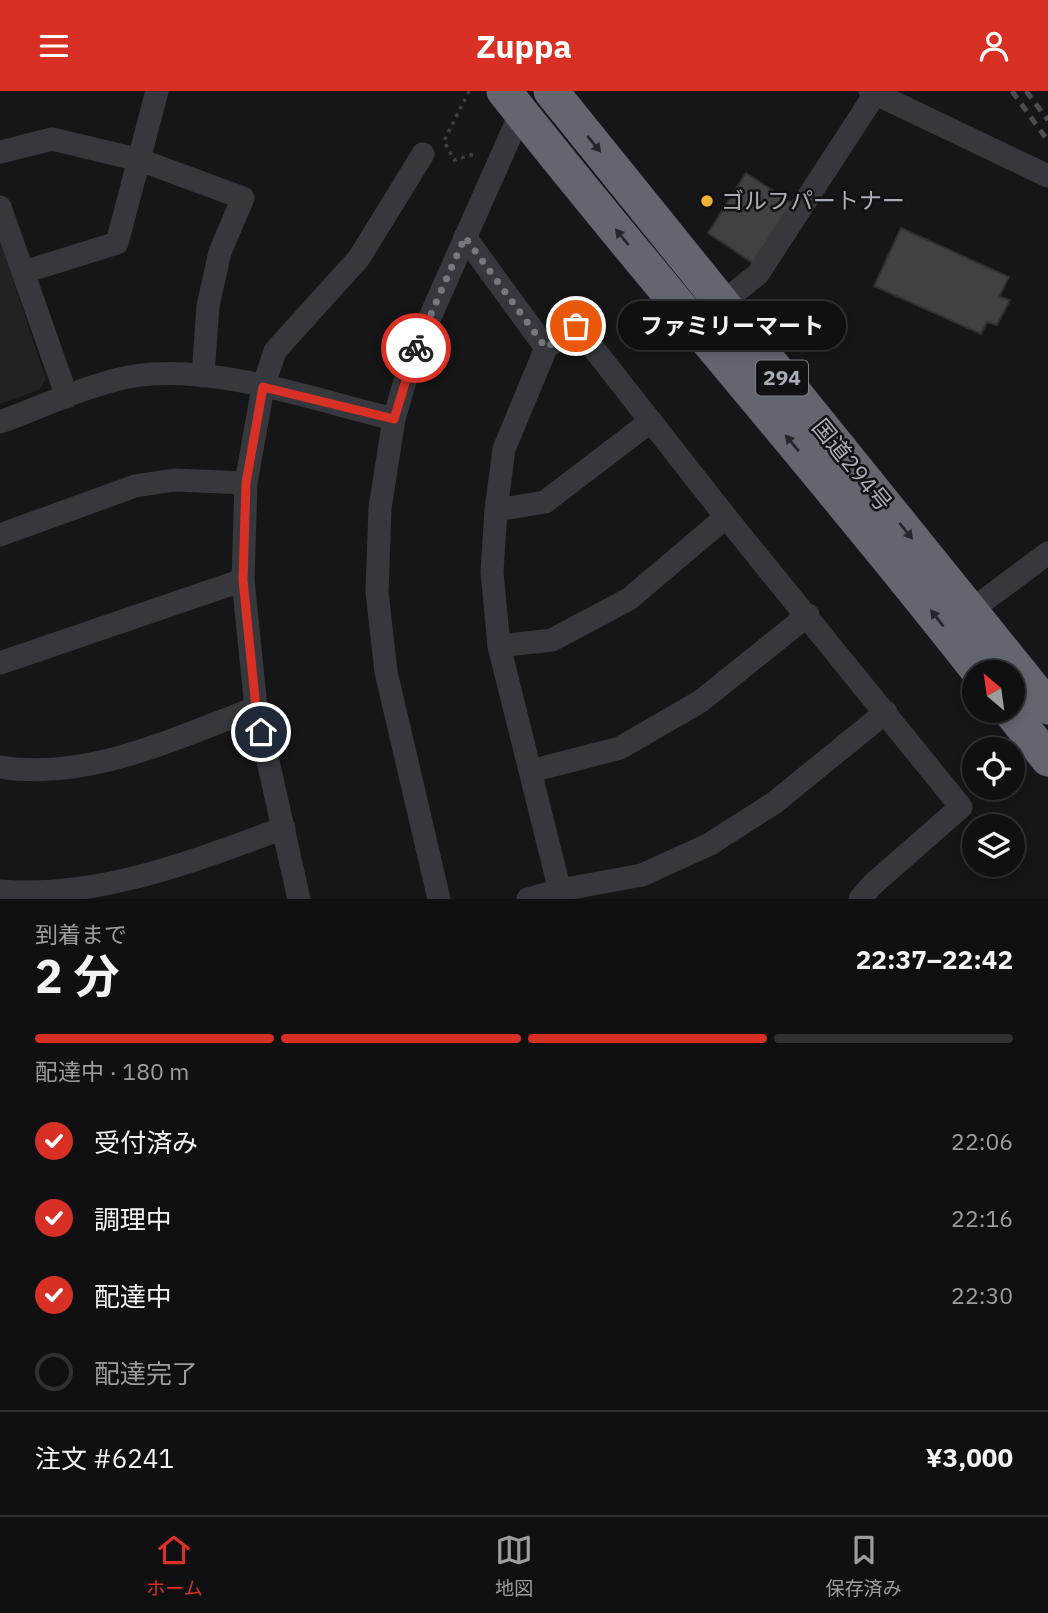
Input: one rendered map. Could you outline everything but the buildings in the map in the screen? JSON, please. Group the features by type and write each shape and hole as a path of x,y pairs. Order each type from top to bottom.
{"highway":[{"name":"国道294号","path":"551,91 1048,708"},
{"name":"国道294号","path":"512,102 970,660"},
{"path":"1020,723 1048,759"}],"street":[{"path":"24,272 117,243 157,91"},
{"path":"695,326 758,274 873,92 1048,176"},
{"path":"439,899 386,672 377,592 380,508 394,419 411,360 465,237 512,102"},
{"path":"0,152 52,139 140,160 243,198 220,252 208,306 203,376"},
{"path":"299,899 256,708 243,580 246,483 263,387 275,351 359,258 424,154"},
{"path":"0,207 67,397"},
{"path":"465,237 546,348"},
{"path":"561,895 499,646 492,572 504,449 546,348 576,326 726,517 961,807 872,885 860,899"},
{"path":"0,422 111,381 152,373 203,376 263,387 394,419"},
{"path":"496,510 545,502 651,421"},
{"path":"0,535 135,486 174,481 246,483"},
{"path":"499,646 552,639 629,599 726,517"},
{"path":"970,611 1048,553"},
{"path":"0,663 243,580"},
{"path":"531,771 620,748 701,701 808,615"},
{"path":"0,767 16,770 67,769 120,757 256,708"},
{"path":"528,899 561,895 642,875 710,844 774,803 886,712"},
{"path":"0,891 75,894 139,881 284,828"}],"path":[{"path":"469,91 444,141 454,160 483,151"}],"shaded area":[{"path":"0,241 46,379 39,390 0,404"}],"railway":[{"path":"1012,91 1048,141"},
{"path":"1026,91 1048,120"}],"way so far":[{"path":"416,348 465,237 546,348 576,326"}],"place":[{"name":"ゴルフパートナー","path":"707,201"},
{"name":"ファミリーマート","path":"576,326"}],"route":[{"path":"261,732 256,708 243,580 246,483 263,387 394,419 416,348"}]}
